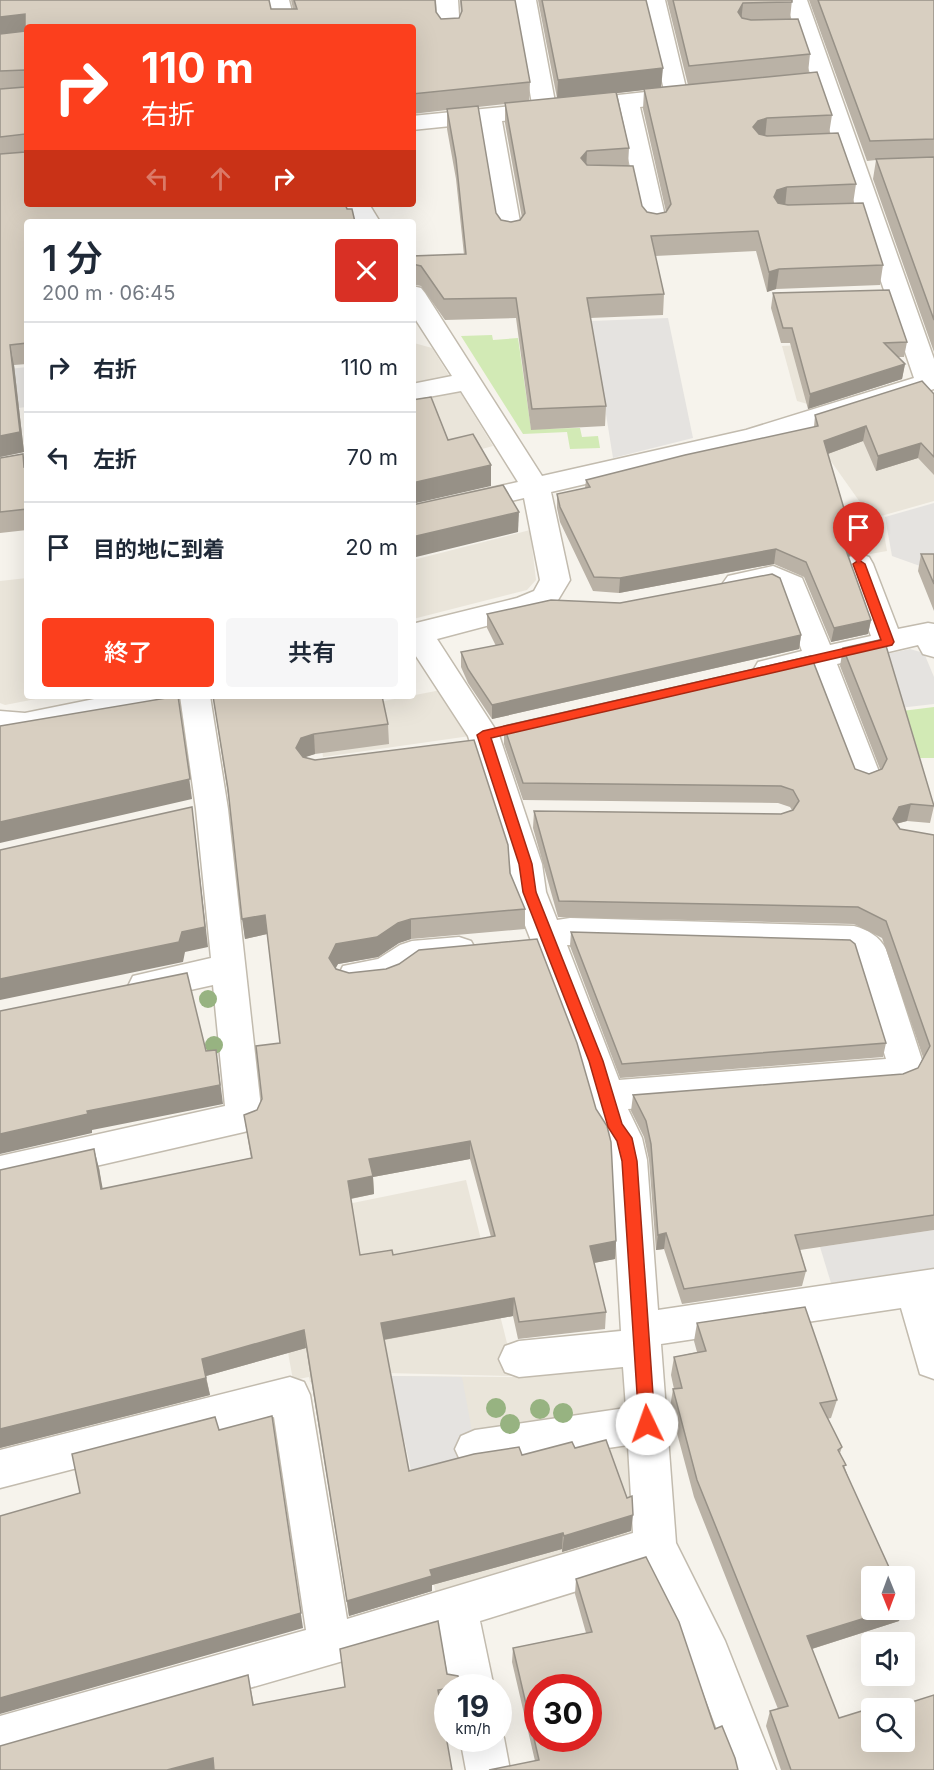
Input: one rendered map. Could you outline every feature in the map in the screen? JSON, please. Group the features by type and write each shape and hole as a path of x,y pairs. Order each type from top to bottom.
{"street":[{"path":"278,0 284,24"},
{"path":"447,0 449,32"},
{"path":"525,0 545,110"},
{"path":"654,0 677,96"},
{"path":"416,514 752,437 931,381 887,295 857,214 866,170 834,144 794,29 789,1"},
{"path":"416,119 490,115 711,93"},
{"path":"627,101 634,177 655,225"},
{"path":"490,115 510,233"},
{"path":"416,306 425,336 468,381 536,488 555,580 545,598 416,633"},
{"path":"416,391 468,381"},
{"path":"859,564 888,642"},
{"path":"707,589 773,576 792,585 865,777"},
{"path":"537,601 572,603"},
{"path":"740,676 928,633 934,647"},
{"path":"416,636 428,648 526,814 526,864 530,892 527,942 608,1096 615,1127 624,1138 629,1161 655,1547 678,1588 741,1729 754,1770"},
{"path":"0,722 25,724 147,699"},
{"path":"0,1172 244,1117 212,808 195,699"},
{"path":"179,816 212,808"},
{"path":"350,976 386,972 412,954 527,942 570,931 854,939 869,949 905,1063 898,1073 608,1096"},
{"path":"114,992 229,968"},
{"path":"519,1359 925,1287 934,1361"},
{"path":"0,1469 290,1395 330,1645"},
{"path":"475,1449 647,1424"},
{"path":"0,1738 330,1645 655,1547"},
{"path":"456,1607 469,1674"},
{"path":"485,1752 488,1770"}],"shaded area":[{"path":"668,318 693,438 613,458 591,321"},
{"path":"842,343 811,405 797,401 782,346"},
{"path":"416,344 432,348 450,377 416,383"},
{"path":"24,367 24,407 0,410 0,370"},
{"path":"460,392 493,446 423,465 416,424 416,399"},
{"path":"934,392 934,501 881,516 887,551 859,556 841,529 872,519 811,433"},
{"path":"934,503 934,571 892,556 885,517"},
{"path":"530,530 536,580 527,590 416,618 416,559"},
{"path":"24,578 24,699 36,699 5,705 0,703 0,581"},
{"path":"910,649 924,653 934,677 934,704 899,708 877,656"},
{"path":"441,690 470,736 323,757 317,714 394,699 416,699 416,695"},
{"path":"466,1180 508,1347 625,1328 637,1520 620,1542 436,1595 390,1376 515,1377 616,1366 514,1376 386,1373 310,1382 309,1377 293,1380 264,1221"},
{"path":"934,1230 934,1268 831,1283 820,1247"},
{"path":"390,1376 462,1377 478,1464 413,1479"}],"green space":[{"path":"492,335 493,340 518,338 531,429 580,428 582,437 598,436 600,448 570,449 567,432 523,434 461,336"},
{"path":"934,707 934,758 919,758 902,711"}],"building":[{"path":"0,0 269,0 271,9 297,9 294,0 435,0 436,12 441,19 459,18 462,11 461,0 515,0 530,82 416,94 416,24 25,24 25,14 0,17"},
{"path":"542,0 646,0 663,68 558,80"},
{"path":"673,0 792,0 792,2 743,3 738,12 742,18 751,20 798,19 810,54 689,66"},
{"path":"818,0 934,0 934,139 870,141"},
{"path":"24,31 24,70 0,71 0,34"},
{"path":"817,72 832,115 767,118 758,121 753,127 759,134 767,136 838,133 856,184 787,187 777,190 774,197 778,203 788,205 863,203 883,265 779,269 769,272 758,231 651,236 664,294 587,298 606,406 532,409 516,298 444,299 421,266 416,265 416,256 466,254 456,159 447,109 478,106 496,213 501,220 511,222 520,220 525,213 505,103 616,92 629,148 587,151 581,158 587,165 633,166 642,206 647,212 657,214 666,212 671,204 644,89"},
{"path":"24,87 24,134 0,137 0,89"},
{"path":"24,152 24,207 346,207 352,209 354,219 24,219 24,343 10,345 20,432 0,436 0,154"},
{"path":"934,157 934,320 876,159"},
{"path":"889,290 907,342 884,343 905,364 810,394 792,328 783,328 773,293"},
{"path":"922,381 934,394 934,457 921,443 878,456 866,426 824,441 853,539 846,550 871,620 834,628 806,562 776,549 620,578 594,577 560,507 557,494 590,487 586,480 685,455 818,426 815,415"},
{"path":"431,397 448,440 473,434 491,465 416,482 416,399"},
{"path":"23,454 24,509 0,512 0,458"},
{"path":"503,485 519,512 416,536 416,504"},
{"path":"921,554 934,554 934,584"},
{"path":"772,574 780,578 801,635 492,705 468,669 461,652 503,644 487,614 551,600 620,603"},
{"path":"884,639 934,806 911,804 899,807 893,819 900,829 934,835 934,1215 795,1235 806,1271 684,1289 666,1233 658,1235 651,1144 646,1121 633,1095 903,1074 918,1068 930,1046 886,921 858,907 559,901 534,811 781,814 793,810 799,801 793,790 781,786 523,783 504,726 811,656 855,769 869,774 882,769 887,759 843,648"},
{"path":"160,699 178,699 190,779 0,822 0,726"},
{"path":"213,699 383,699 388,724 314,734 301,738 296,748 303,757 315,760 474,740 508,845 510,873 525,909 411,919 398,923 377,937 336,944 329,958 336,969 349,973 386,969 399,964 419,950 537,939 577,1043 596,1109 607,1126 611,1142 616,1241 590,1246 606,1312 519,1322 514,1298 381,1323 409,1471 474,1454 519,1447 522,1455 572,1442 575,1448 606,1440 627,1498 632,1496 633,1515 564,1536 563,1533 430,1570 432,1576 347,1601 304,1330 202,1359 206,1378 0,1429 0,1170 94,1149 101,1189 252,1158 244,1115 257,1110 262,1099 256,1046 280,1043 265,915 242,919 228,789","holes":["470,1141 495,1236 393,1255 392,1250 360,1255 348,1181 373,1176 369,1159"]},
{"path":"192,807 205,927 182,932 179,942 0,979 0,850"},
{"path":"571,932 850,940 855,944 886,1043 622,1064"},
{"path":"187,973 206,1051 216,1050 220,1085 87,1111 88,1114 0,1134 0,1011"},
{"path":"805,1307 837,1400 820,1403 842,1447 838,1450 846,1465 843,1466 888,1566 861,1566 861,1619 807,1636 839,1718 861,1711 861,1752 915,1752 915,1701 934,1695 934,1770 791,1770 770,1711 788,1706 697,1480 673,1389 682,1388 674,1357 706,1351 697,1323"},
{"path":"272,1416 301,1613 0,1698 0,1516 80,1493 72,1454 215,1417 219,1430"},
{"path":"646,1557 679,1622 715,1729 722,1726 738,1770 489,1770 539,1760 537,1752 602,1752 602,1674 524,1674 524,1695 513,1648 592,1632 576,1579"},
{"path":"438,1621 447,1674 434,1674 434,1752 449,1752 452,1770 214,1770 213,1758 167,1770 0,1770 0,1746 248,1675 253,1705 345,1687 340,1649"}],"route":[{"path":"647,1424 629,1161 624,1138 615,1127 608,1096 596,1061 530,892 526,864 483,735 888,642 859,564"}]}
